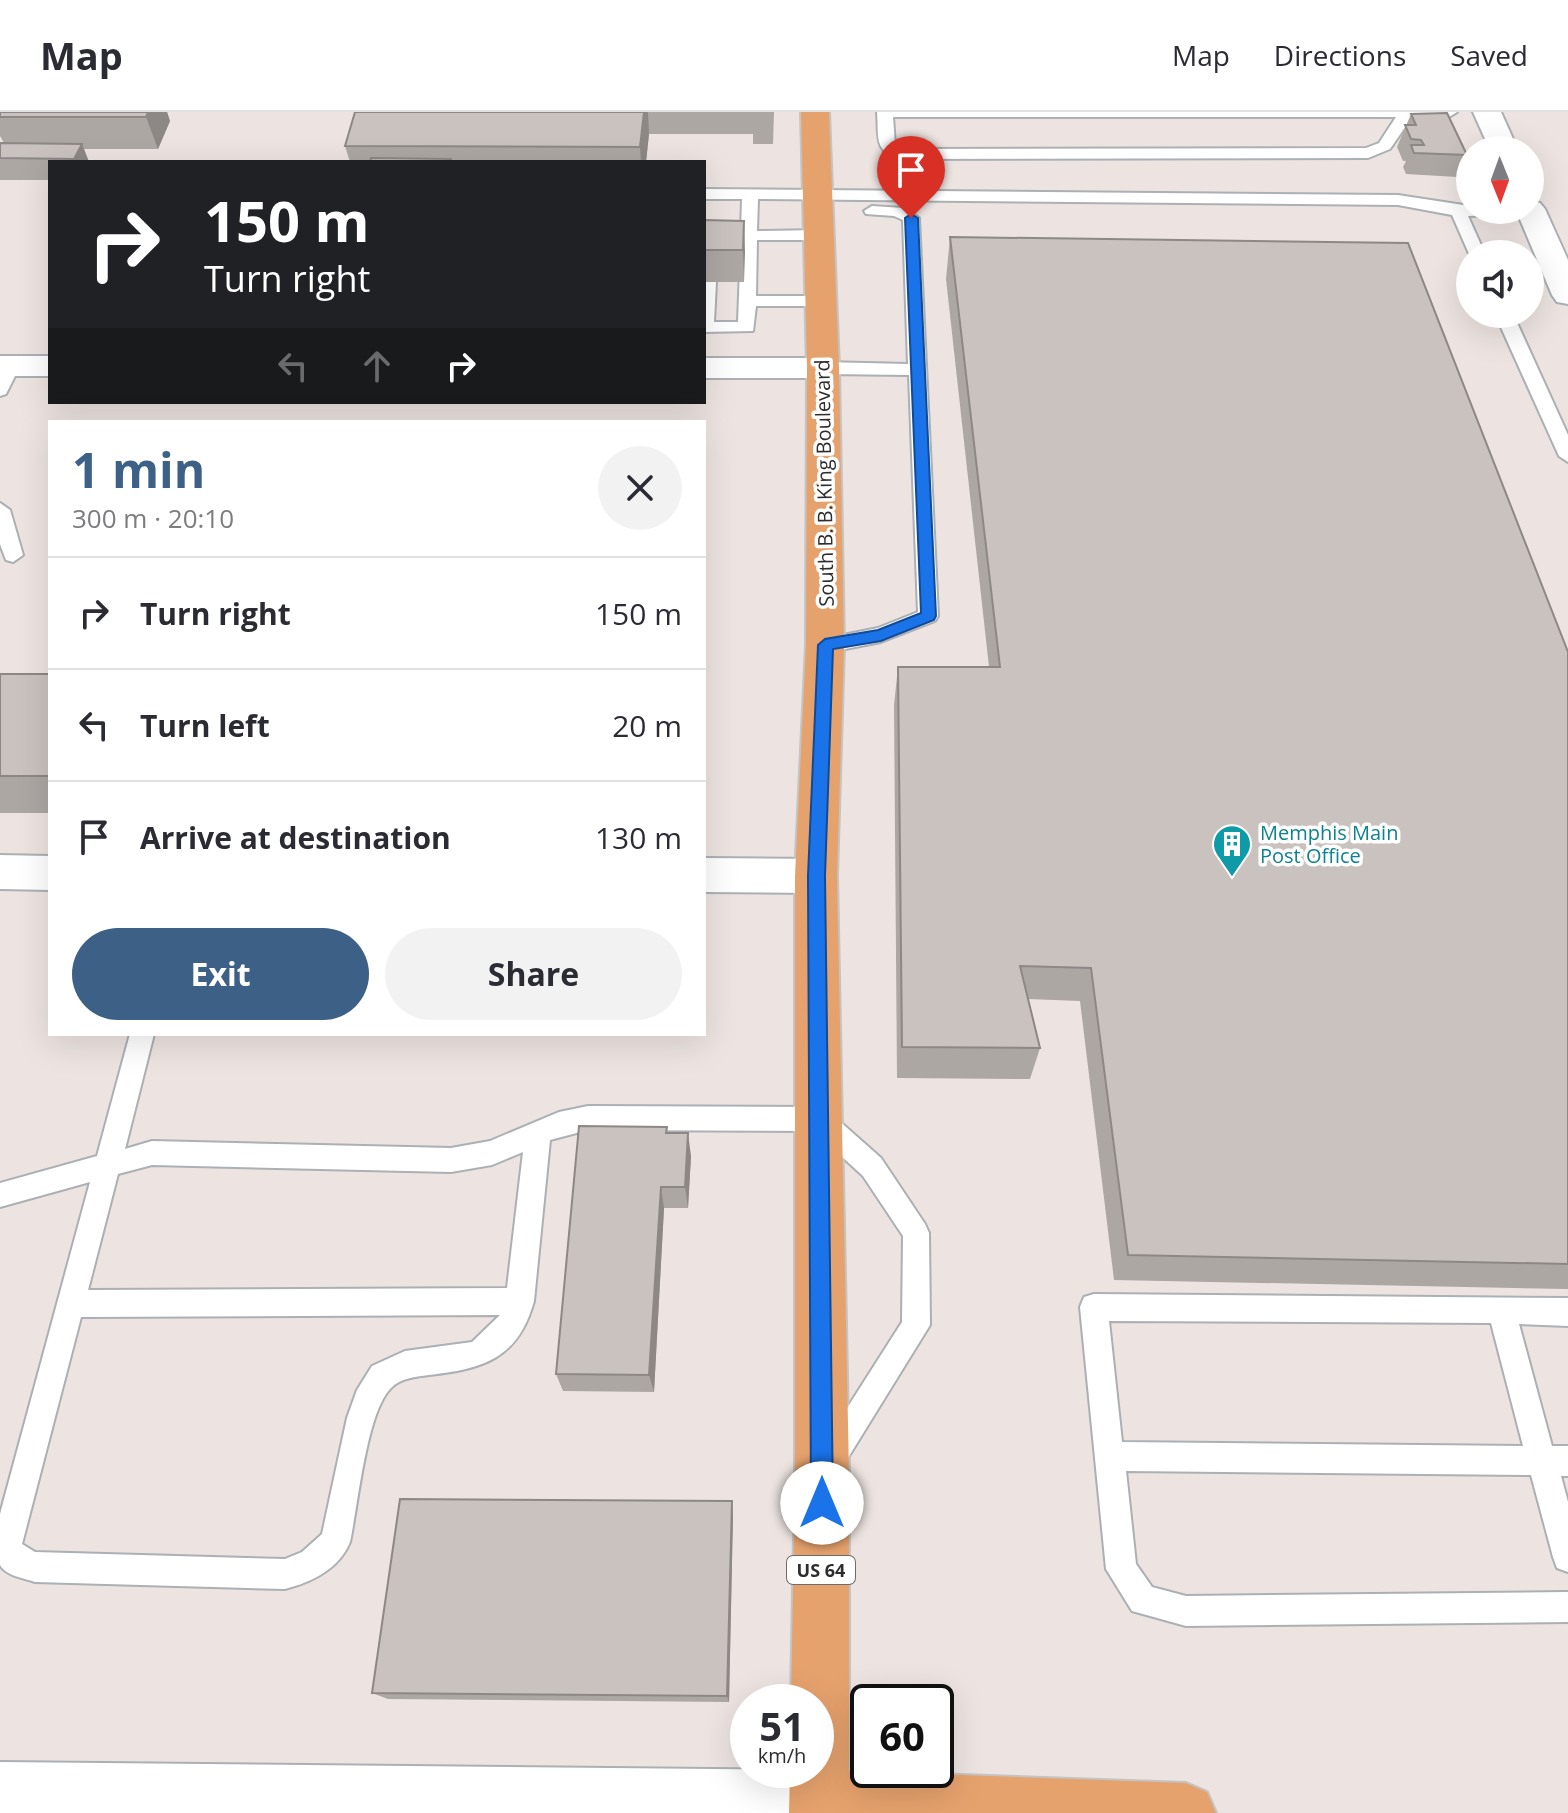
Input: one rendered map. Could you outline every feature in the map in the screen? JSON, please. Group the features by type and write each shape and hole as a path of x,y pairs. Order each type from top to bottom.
{"main road":[{"name":"South B. B. King Boulevard","path":"815,112 823,368 825,645 816,876 822,1474 819,1806"},
{"path":"819,1806 1186,1813"}],"street":[{"path":"1487,112 1498,136"},
{"path":"1537,224 1568,295"},
{"path":"4,374 48,366"},
{"path":"706,368 823,368"},
{"path":"0,872 48,873"},
{"path":"706,875 816,876"},
{"path":"29,1799 819,1806"}],"lane":[{"path":"1407,112 1385,146 1368,153 933,154 892,152 887,146 885,112 1407,112 1449,112"},
{"path":"706,194 750,194 818,214 1398,200 1456,211"},
{"path":"706,327 747,327 750,194"},
{"path":"706,242 750,236 818,214 897,211 911,218 928,616 881,635 825,645"},
{"path":"706,304 708,282"},
{"path":"748,301 821,301"},
{"path":"1510,328 1568,456"},
{"path":"823,368 917,370"},
{"path":"0,510 13,555"},
{"path":"141,1036 6,1547 14,1560 35,1567 285,1574 306,1569 335,1542 363,1413 373,1386 385,1371 440,1359 473,1356 505,1335 520,1301 538,1133"},
{"path":"0,1195 152,1153 451,1160 492,1153 538,1133 588,1118 819,1119 872,1167 916,1233 916,1325 822,1474"},
{"path":"70,1304 520,1301"},
{"path":"1568,1312 1094,1307 1121,1569 1143,1600 1186,1611 1568,1607"},
{"path":"1501,1310 1555,1461 1568,1557"},
{"path":"1110,1456 1555,1461"}],"building":[{"path":"0,112 148,112 146,117 0,117"},
{"path":"355,112 644,112 640,147 345,146"},
{"path":"1447,113 1458,136 1456,155 1414,153 1411,145 1424,145 1421,140 1411,139 1405,125 1416,125 1411,114"},
{"path":"0,143 82,144 74,159 0,158"},
{"path":"371,158 451,159 451,160"},
{"path":"706,220 744,221 743,250 706,250"},
{"name":"Memphis Main Post Office","path":"950,237 1408,243 1568,652 1568,1264 1128,1255 1091,968 1020,966 1040,1048 902,1047 898,667 1000,667"},
{"path":"0,674 48,674 48,776 0,776"},
{"path":"579,1126 667,1127 666,1133 688,1133 685,1187 661,1187 649,1375 556,1374"},
{"path":"400,1499 732,1501 727,1696 372,1693"}],"place":[{"name":"Memphis Main Post Office","path":"1232,878"}],"route":[{"path":"822,1503 816,876 825,645 881,635 928,616 911,218"}]}
